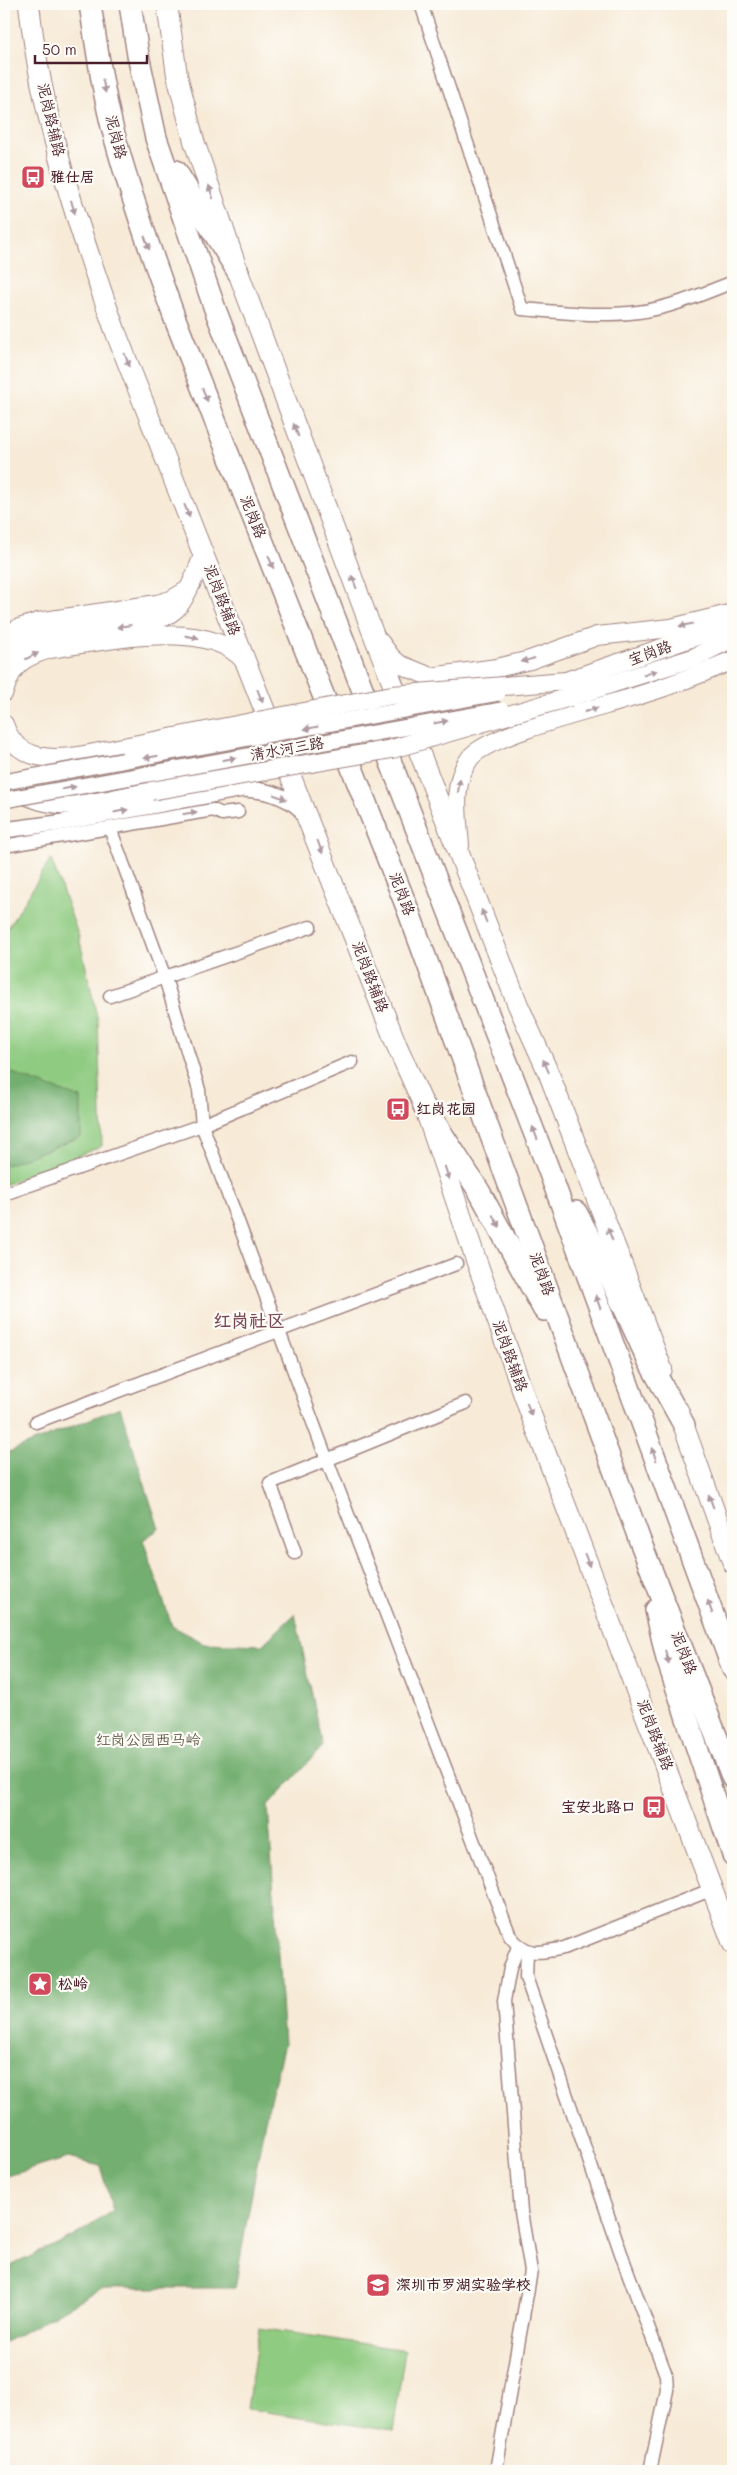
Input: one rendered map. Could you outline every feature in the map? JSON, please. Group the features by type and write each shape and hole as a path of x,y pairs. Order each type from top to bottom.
{"highway":[{"name":"泥岗路","path":"90,4 100,66 115,136 142,228 175,319 408,910 640,1541 733,1779"},
{"path":"130,4 138,54 156,138 219,318 548,1168 733,1669"},
{"path":"156,138 238,272"},
{"path":"424,1106 479,1191 542,1308 566,1340"},
{"path":"548,1168 578,1215 608,1270 648,1360 684,1426"},
{"path":"640,1541 666,1659 733,1855"}],"main road":[{"name":"泥岗路辅路","path":"28,4 33,42 52,132 80,230 135,383 204,553 397,1046 424,1106 522,1388 733,1944"},
{"path":"167,4 177,75 194,141 238,272 371,628 460,852 518,1005 549,1074 684,1426 733,1563"},
{"path":"4,657 28,642 48,636 155,621 178,607 204,553"},
{"path":"4,637 19,628 38,622 157,604 171,600 186,591"},
{"path":"371,628 391,657 400,664 431,677 475,672 522,662 597,636 671,628 733,613"},
{"name":"宝岗路","path":"568,689 733,623"},
{"path":"4,692 8,678 17,664 33,654 50,648 169,634 199,638 230,647 239,654 248,666"},
{"name":"宝岗路","path":"568,689 693,658 733,638"},
{"path":"460,852 458,784 462,770 471,757 482,747 509,736 690,678 733,660"},
{"path":"4,724 8,735 18,747 42,758 56,759 392,696 568,689"},
{"path":"4,782 29,798 71,806 392,749 568,689"},
{"path":"684,1812 733,1909"}],"street":[{"path":"421,4 522,310 605,315 639,312 674,304 733,282"},
{"name":"清水河三路","path":"4,782 568,689"},
{"name":"清水河三路","path":"4,800 568,689"},
{"path":"4,830 58,823 243,789 256,790 283,797 299,807 308,817"},
{"path":"4,846 212,810 222,814 238,812"},
{"path":"110,828 165,978 199,1090 202,1125 327,1460 510,1936 522,1949 526,1977 666,2374 666,2390 650,2471"},
{"path":"110,996 310,927"},
{"path":"4,1194 202,1125 352,1062"},
{"path":"36,1422 456,1264"},
{"path":"295,1553 270,1483 466,1403"},
{"path":"522,1949 546,1952 564,1948 713,1889"},
{"path":"497,2465 531,2271 521,2212 504,2001 510,1968 522,1949"}],"green space":[{"path":"51,859 79,937 98,1021 102,1146 4,1185 4,934"},
{"path":"4,1068 21,1077 81,1098 81,1137 4,1166"},
{"name":"红岗公园西马岭","path":"120,1407 159,1529 143,1540 172,1626 204,1643 262,1645 295,1614 323,1746 268,1806 284,2044 264,2125 235,2288 102,2288 4,2343 4,2269 74,2236 113,2211 100,2166 68,2158 4,2177 4,1454"},
{"path":"259,2328 405,2350 393,2431 247,2409"}],"place":[{"name":"雅仕居","path":"33,177"},
{"name":"红岗花园","path":"398,1109"},
{"name":"宝安北路口","path":"654,1807"},
{"name":"松岭","path":"40,1984"},
{"name":"深圳市罗湖实验学校","path":"378,2285"}],"district":[{"name":"红岗社区","path":"249,1321"}]}
